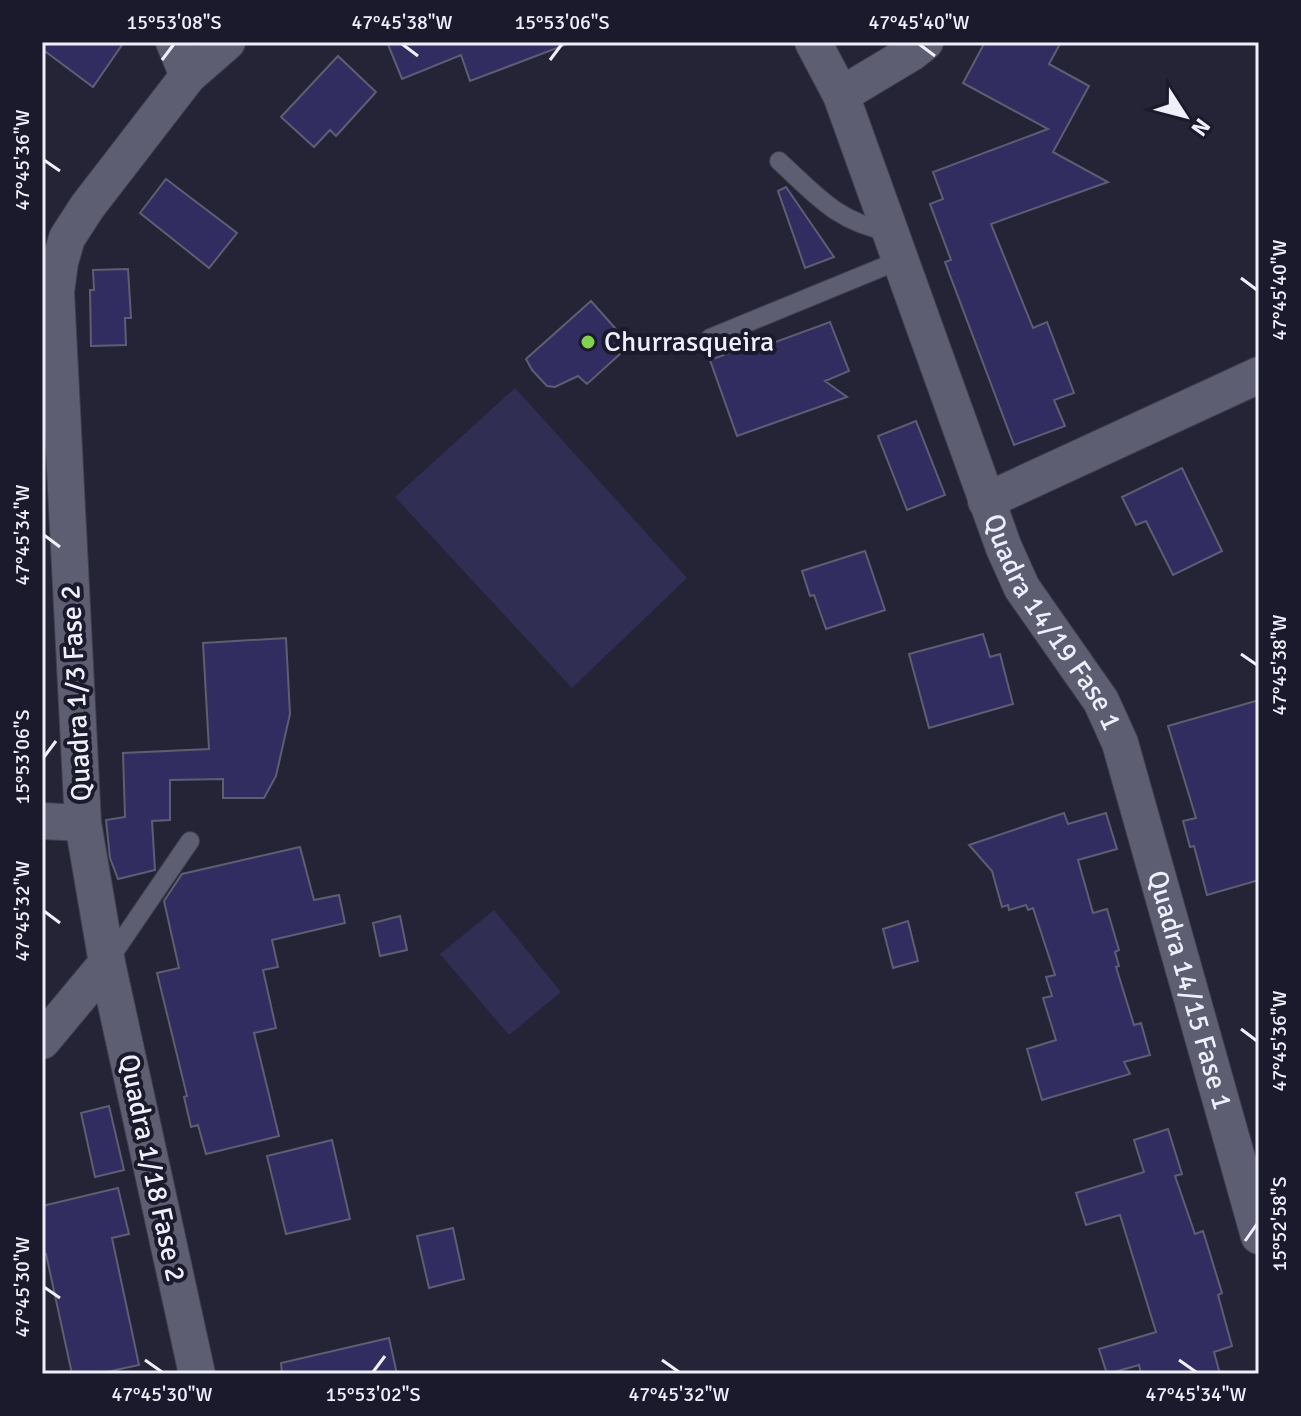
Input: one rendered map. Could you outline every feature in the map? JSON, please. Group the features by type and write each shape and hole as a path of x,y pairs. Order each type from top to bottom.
{"street":[{"path":"174,42 188,76"},
{"name":"Quadra 1/3 Fase 2","path":"107,963 83,823 52,426 56,292 67,238 87,207 188,76 227,42"},
{"name":"Quadra 14/19 Fase 1","path":"813,42 841,95 986,501 1022,588 1101,701 1120,743"},
{"path":"841,95 925,42"},
{"path":"986,501 1259,375"},
{"name":"Quadra 14/15 Fase 1","path":"1120,743 1259,1236"},
{"path":"42,821 83,823"},
{"path":"42,1041 107,963"},
{"name":"Quadra 1/18 Fase 2","path":"107,963 197,1374"}],"lane":[{"path":"779,161 840,215 895,246"},
{"path":"710,338 895,246"},
{"path":"107,963 190,841"}],"shaded area":[{"path":"515,388 687,578 572,688 395,497"},
{"path":"494,910 561,992 509,1035 440,954"}],"building":[{"path":"42,42 124,42 93,87 42,49"},
{"path":"387,42 564,42 565,45 470,81 461,55 402,79"},
{"path":"985,42 1061,42 1049,64 1089,86 1053,152 1108,182 991,224 1033,328 1047,322 1074,393 1054,400 1065,426 1014,445 945,262 951,260 930,204 943,199 933,172 1048,129 963,83"},
{"path":"338,56 376,92 336,136 330,130 314,147 281,117"},
{"path":"166,179 237,233 209,268 140,213"},
{"path":"786,187 834,257 805,268 778,191"},
{"path":"128,269 131,318 125,318 126,345 91,346 90,290 94,290 93,270"},
{"name":"Churrasqueira","path":"591,301 630,345 587,384 578,376 555,387 547,386 526,359"},
{"path":"830,322 849,371 825,381 847,397 737,436 710,360 767,339 773,343"},
{"path":"916,421 945,495 907,510 878,436"},
{"path":"1182,468 1222,551 1173,575 1146,521 1136,525 1122,497"},
{"path":"865,551 885,610 826,629 802,571"},
{"path":"983,634 990,657 1000,654 1013,704 929,728 909,654"},
{"path":"286,638 290,714 276,776 264,798 223,798 223,779 170,780 170,820 152,821 155,870 118,879 110,858 106,820 125,817 123,753 209,749 203,643"},
{"path":"1259,700 1259,880 1207,895 1194,846 1190,847 1183,821 1196,818 1168,726"},
{"path":"1064,813 1068,824 1106,813 1117,849 1078,860 1093,913 1107,909 1119,950 1115,952 1119,966 1116,967 1134,1025 1141,1023 1150,1055 1124,1062 1130,1074 1042,1100 1027,1049 1056,1040 1043,998 1052,996 1046,977 1055,975 1033,908 1028,910 1026,905 1009,910 1008,905 1002,907 992,871 969,845"},
{"path":"300,847 314,900 339,895 345,923 272,940 278,967 263,970 276,1028 254,1033 279,1136 206,1154 198,1125 191,1127 184,1097 187,1096 157,973 179,968 164,901 182,874"},
{"path":"400,916 407,950 380,956 373,923"},
{"path":"908,921 918,961 893,968 883,929"},
{"path":"109,1106 124,1170 95,1177 81,1113"},
{"path":"1168,1129 1182,1174 1175,1176 1195,1234 1203,1231 1222,1293 1218,1295 1232,1346 1214,1352 1220,1374 1141,1374 1139,1365 1107,1374 1099,1349 1156,1332 1120,1215 1086,1225 1076,1193 1144,1172 1134,1140"},
{"path":"332,1140 350,1219 286,1234 267,1156"},
{"path":"118,1188 129,1234 112,1238 139,1365 97,1374 72,1374 46,1254 42,1255 42,1206"},
{"path":"453,1228 464,1279 429,1288 417,1236"},
{"path":"389,1338 397,1374 282,1374 281,1363"}],"place":[{"name":"Churrasqueira","path":"588,342"}]}
